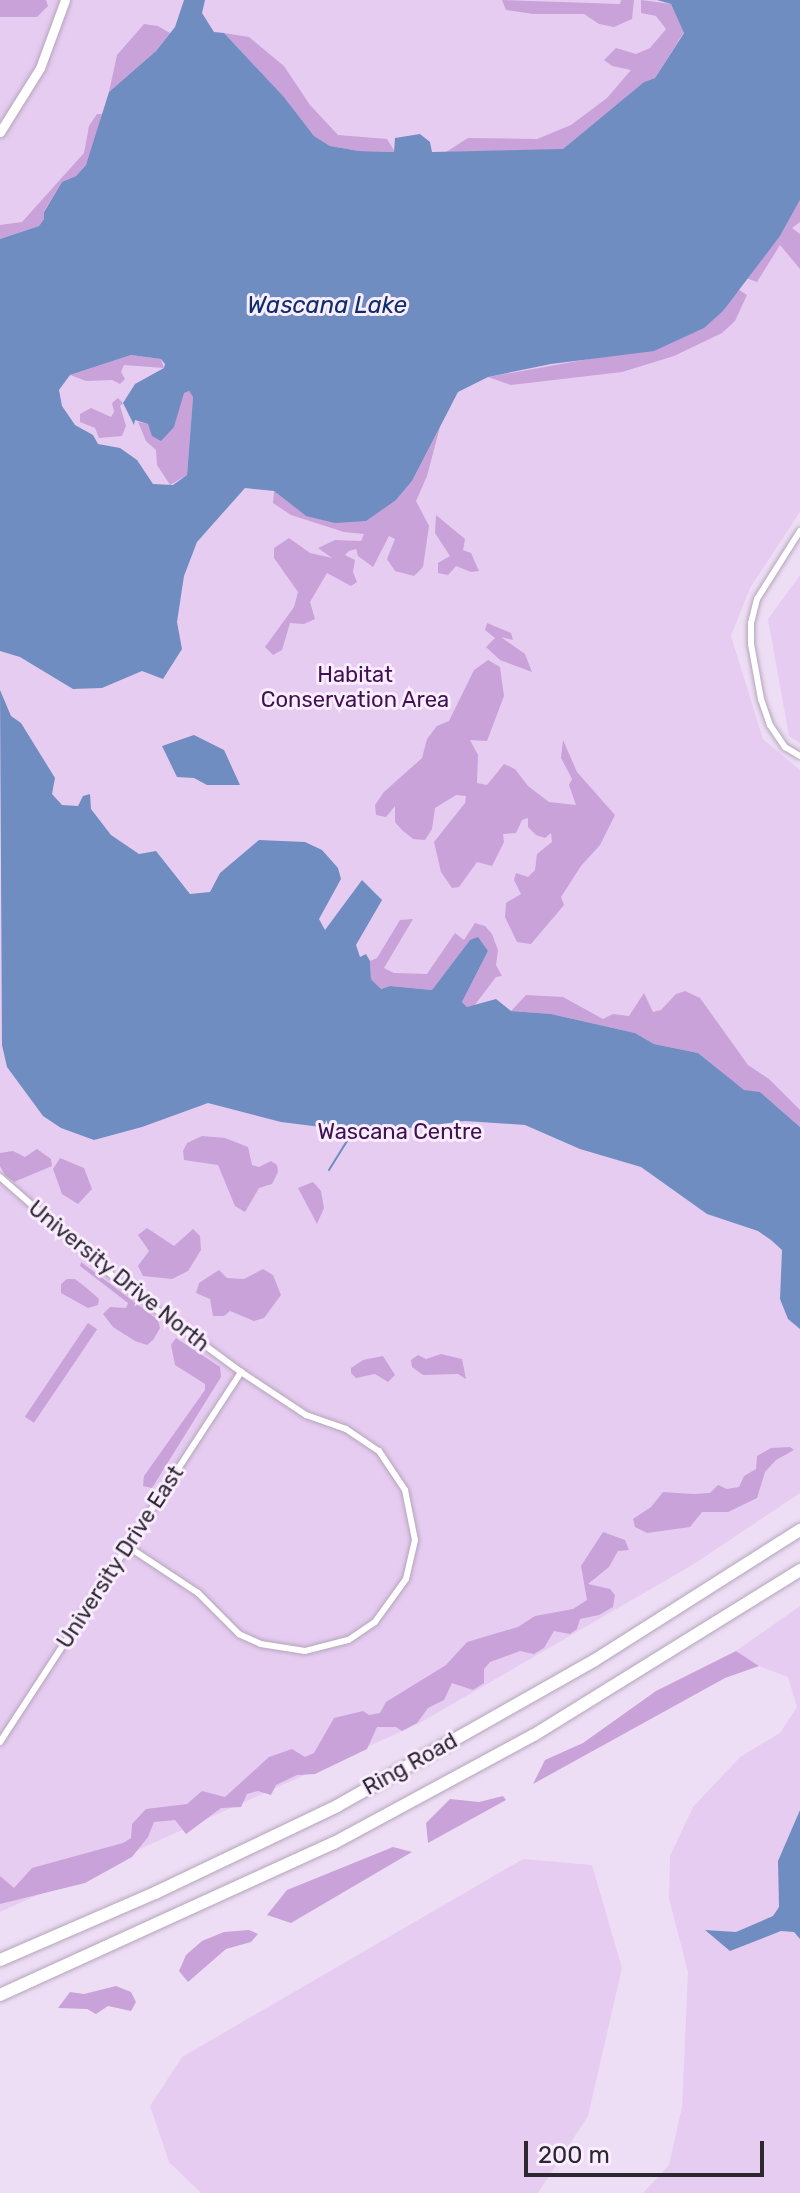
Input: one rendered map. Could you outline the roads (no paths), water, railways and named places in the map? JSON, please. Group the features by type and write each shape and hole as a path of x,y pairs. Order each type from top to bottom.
{"highway":[{"name":"Ring Road","path":"0,1960 155,1893 337,1806 595,1660 745,1567 800,1528"},
{"name":"Ring Road","path":"0,1995 334,1843 534,1735 800,1570"}],"street":[{"path":"0,132 40,68 65,0"},
{"path":"800,531 757,599 751,623 751,644 770,725 785,747 800,756"},
{"name":"University Drive North","path":"0,1177 123,1285 241,1372"},
{"path":"127,1546 198,1593 239,1634 286,1650 328,1648 348,1640 375,1622 399,1592 413,1558 412,1513 394,1472 379,1451 364,1440 306,1415 241,1372"},
{"name":"University Drive East","path":"0,1742 241,1372"}],"water":[{"name":"Wascana Lake","path":"184,0 205,0 202,13 214,32 224,33 284,97 314,136 330,146 394,152 395,138 420,134 430,142 432,152 563,149 644,82 655,78 684,33 671,4 657,0 800,0 800,200 780,236 723,311 704,328 654,351 551,364 488,377 458,392 412,481 396,500 366,521 335,523 306,516 274,491 245,488 197,542 184,576 177,622 182,649 163,679 142,671 102,688 73,689 20,657 0,651 0,239 39,226 62,182 76,176 86,165 109,92 156,51 175,27","holes":["131,355 161,359 164,368 135,384 123,403 134,425 135,420 148,424 152,436 161,441 174,427 184,393 189,391 193,397 187,475 173,485 153,484 137,460 120,448 98,444 93,435 75,425 62,406 59,390 70,375"]},
{"path":"0,690 11,716 21,723 55,778 52,794 62,805 78,806 83,796 90,794 91,809 111,835 139,854 156,851 190,894 210,892 220,873 259,840 305,842 322,850 338,868 341,879 319,919 325,930 362,880 382,900 356,945 360,957 366,954 370,961 371,979 381,989 390,986 432,990 470,940 478,937 488,951 462,1002 467,1007 496,999 511,1011 551,1014 635,1033 654,1044 698,1053 744,1090 760,1092 800,1127 800,1329 788,1319 780,1299 782,1250 771,1240 758,1231 707,1214 641,1167 580,1149 525,1125 465,1121 369,1133 281,1122 208,1103 142,1127 94,1140 61,1128 43,1116 7,1067 2,1045"},
{"path":"194,735 224,750 240,785 207,785 194,778 177,777 162,746"},
{"path":"800,1810 800,1939 794,1932 781,1931 730,1951 705,1930 736,1932 773,1916 779,1907 778,1861"}],"waterway":[{"path":"329,1170 355,1128"}],"park label":[{"name":"Habitat Conservation Area","path":"355,686"},
{"name":"Wascana Centre","path":"400,1132"}]}
